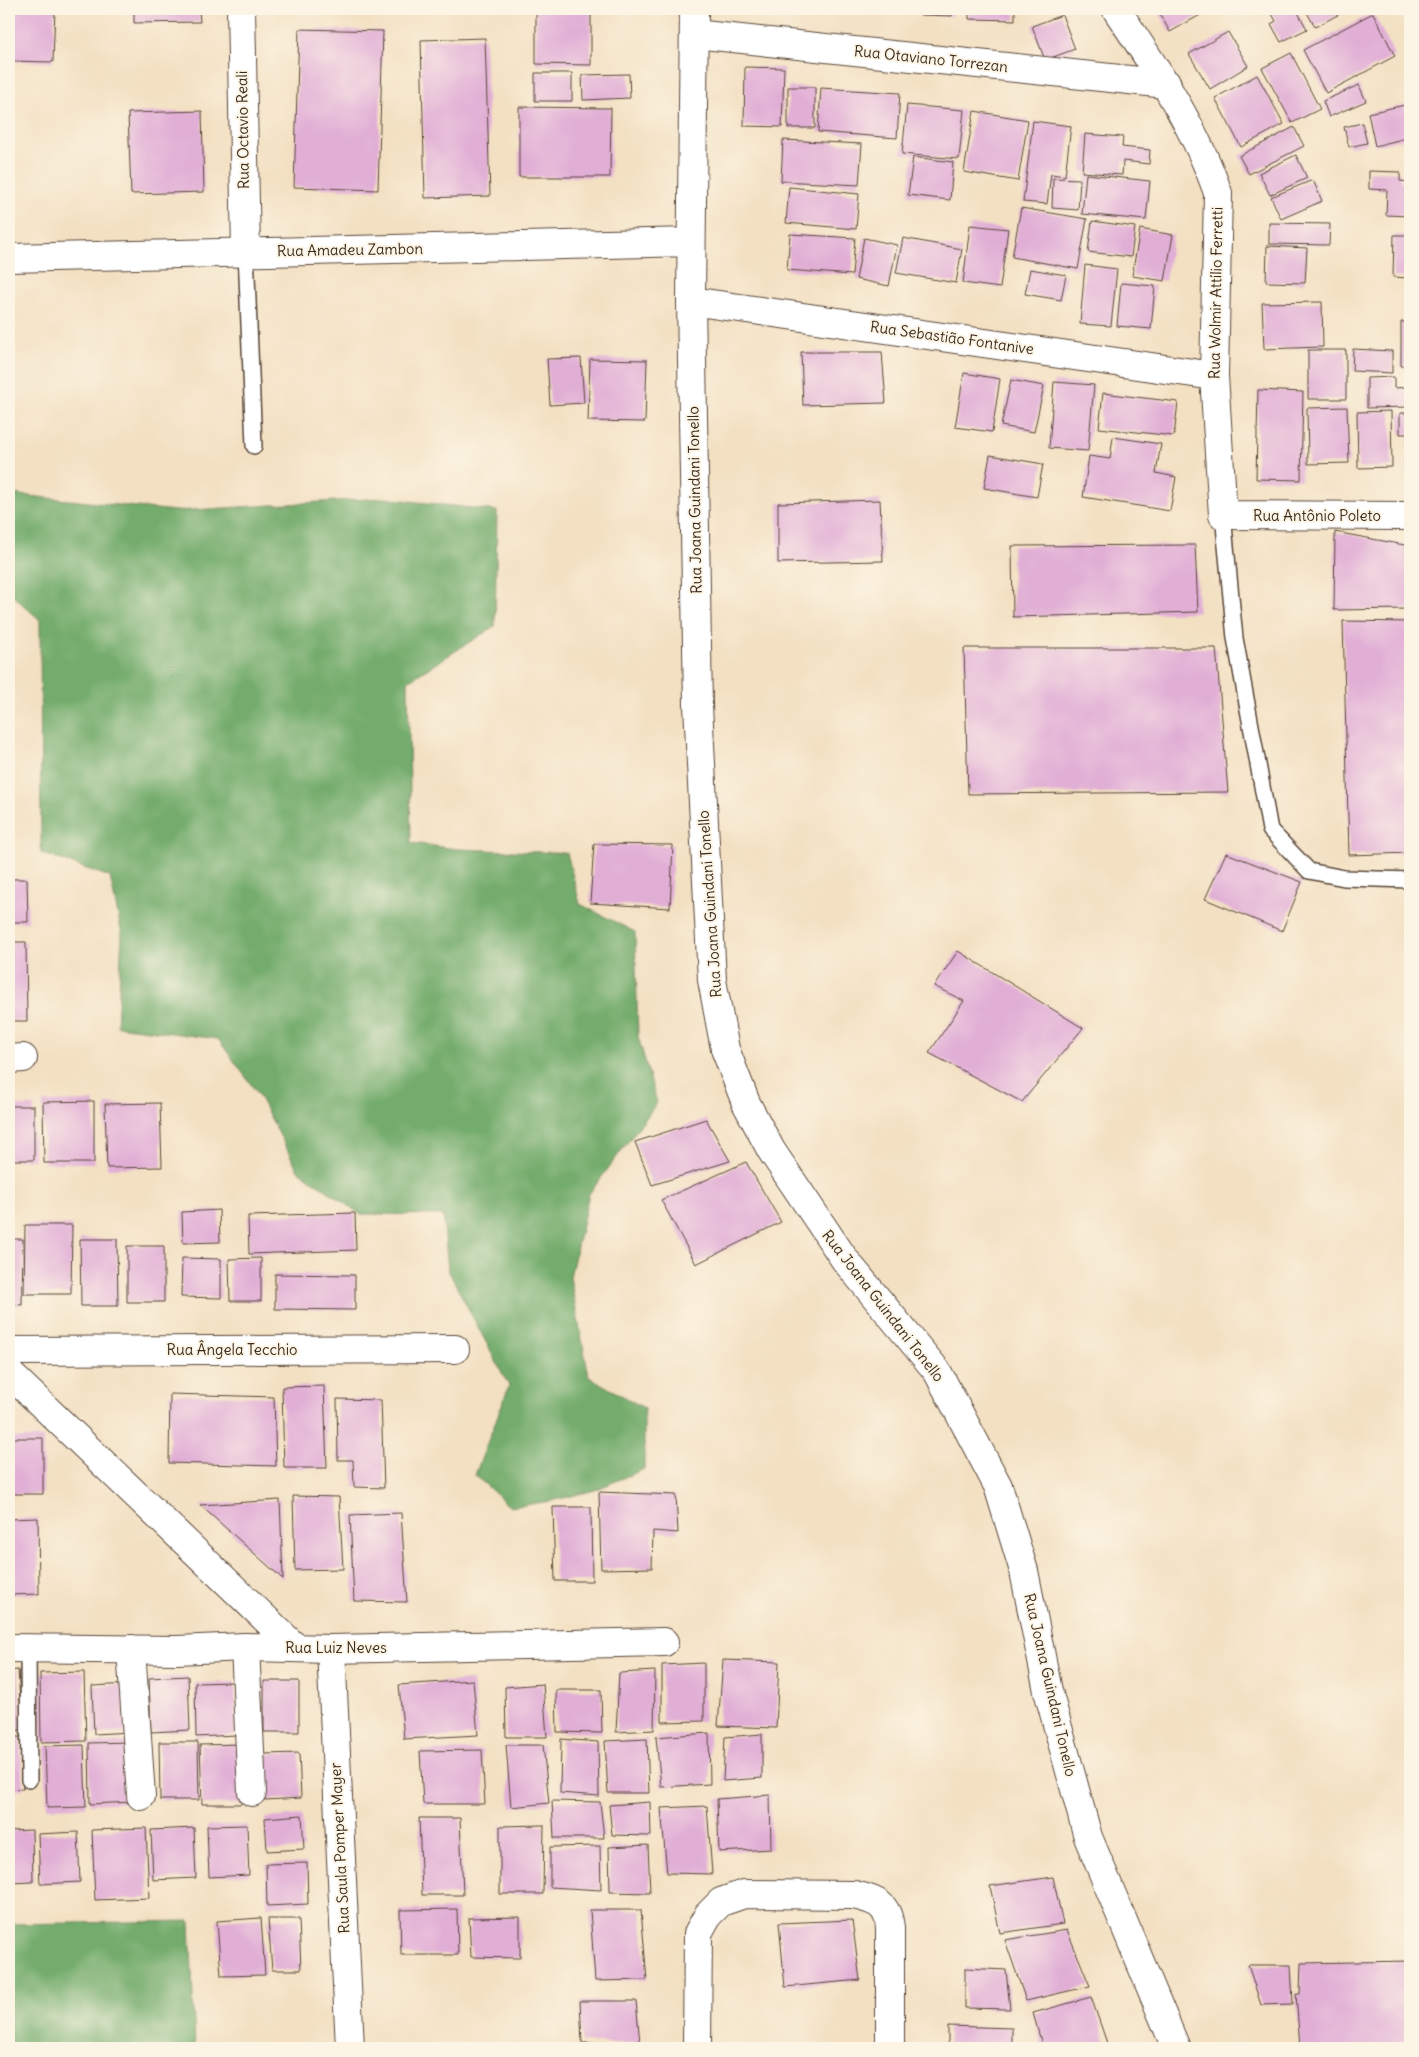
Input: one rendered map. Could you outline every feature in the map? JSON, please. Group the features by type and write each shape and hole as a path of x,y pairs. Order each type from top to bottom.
{"street":[{"name":"Rua Octavio Reali","path":"241,9 246,252"},
{"name":"Rua Wolmir Attílio Ferretti","path":"1116,9 1167,84 1210,168 1218,193 1214,376 1224,515"},
{"name":"Rua Otaviano Torrezan","path":"694,22 1167,84"},
{"name":"Rua Joana Guindani Tonello","path":"694,22 691,301 698,705 712,980 725,1049 746,1103 770,1150 845,1260 937,1372 998,1486 1024,1571 1048,1691 1088,1837 1176,2048"},
{"name":"Rua Amadeu Zambon","path":"9,258 691,242"},
{"name":"Rua Sebastião Fontanive","path":"691,301 1214,376"},
{"name":"Rua Antônio Poleto","path":"1224,515 1410,516"},
{"name":"Rua Ângela Tecchio","path":"9,1352 455,1349"},
{"path":"9,1373 296,1648"},
{"name":"Rua Luiz Neves","path":"19,1648 177,1650 245,1647 330,1649 664,1642"},
{"path":"245,1647 252,1792"},
{"path":"131,1649 141,1796"},
{"name":"Rua Saula Pomper Mayer","path":"330,1649 350,2048"},
{"path":"697,2048 698,1933 708,1915 721,1902 744,1894 854,1895 871,1899 882,1906 889,1915 890,1928 890,2040"}],"lane":[{"path":"246,252 254,446"},
{"path":"1224,515 1235,638 1270,830 1309,871 1344,878 1410,880"},
{"path":"19,1648 29,1780"}],"green space":[{"path":"9,494 176,511 384,498 497,511 495,626 408,681 411,843 457,849 567,853 580,904 635,932 638,1036 657,1103 589,1194 570,1277 589,1377 644,1408 644,1469 595,1490 551,1501 510,1507 475,1475 509,1386 448,1270 443,1215 360,1214 298,1170 258,1094 218,1039 117,1026 122,934 110,877 41,853 40,620 9,592"},
{"path":"190,1921 195,2048 9,2048 9,1924"}],"building":[{"path":"9,9 55,9 53,62 9,61"},
{"path":"134,9 199,9 200,22 134,23"},
{"path":"536,9 591,9 591,65 536,64"},
{"path":"920,9 952,9 952,16 920,15"},
{"path":"969,9 1015,9 1015,20 969,19"},
{"path":"1157,9 1211,9 1170,32"},
{"path":"1269,9 1296,9 1307,29 1281,42 1271,24 1276,21"},
{"path":"1305,9 1349,9 1315,27"},
{"path":"1373,13 1395,56 1326,93 1303,50"},
{"path":"1062,15 1075,49 1045,60 1032,26"},
{"path":"299,29 383,31 378,190 294,187"},
{"path":"1228,32 1248,66 1210,89 1189,54"},
{"path":"485,38 490,196 425,198 421,40"},
{"path":"1291,53 1320,109 1292,123 1262,68"},
{"path":"745,67 784,68 782,127 744,126"},
{"path":"535,73 572,73 572,101 535,101"},
{"path":"629,74 630,98 583,100 582,75"},
{"path":"1257,75 1284,124 1241,147 1215,98"},
{"path":"1359,85 1366,101 1329,117 1323,101"},
{"path":"788,87 815,87 815,128 788,128"},
{"path":"821,88 900,93 897,138 818,132"},
{"path":"907,105 964,110 959,159 902,154"},
{"path":"1405,105 1410,137 1375,146 1368,113"},
{"path":"519,107 611,108 610,177 519,177"},
{"path":"202,111 204,192 131,194 128,113"},
{"path":"974,111 1028,120 1018,181 964,172"},
{"path":"1033,121 1071,126 1065,176 1051,174 1047,204 1023,202"},
{"path":"1362,123 1367,143 1349,147 1344,127"},
{"path":"1294,127 1304,146 1249,174 1239,156"},
{"path":"1085,134 1123,137 1122,147 1150,150 1149,164 1123,161 1122,175 1082,172"},
{"path":"783,140 862,144 859,185 781,181"},
{"path":"1296,155 1307,178 1270,195 1259,173"},
{"path":"913,157 953,162 950,200 908,195"},
{"path":"1369,171 1400,172 1400,181 1410,182 1410,216 1386,215 1387,190 1369,189"},
{"path":"1086,174 1150,181 1146,220 1082,214"},
{"path":"1053,178 1080,179 1078,210 1052,208"},
{"path":"1313,180 1322,201 1281,219 1271,197"},
{"path":"789,187 859,194 856,229 786,223"},
{"path":"1021,208 1087,219 1078,269 1012,257"},
{"path":"1092,221 1135,227 1131,257 1088,252"},
{"path":"1269,223 1330,224 1329,245 1269,244"},
{"path":"970,225 1008,229 1000,288 963,283"},
{"path":"1140,229 1173,235 1165,281 1132,276"},
{"path":"790,234 855,238 852,275 787,270"},
{"path":"1394,235 1410,235 1410,278 1393,277"},
{"path":"864,238 897,245 889,286 856,279"},
{"path":"903,238 962,249 956,283 896,273"},
{"path":"1267,246 1307,248 1305,283 1266,282"},
{"path":"1085,265 1117,269 1111,326 1080,324"},
{"path":"1030,269 1066,275 1061,300 1025,294"},
{"path":"1121,283 1155,286 1151,329 1117,326"},
{"path":"1322,302 1323,347 1264,349 1262,303"},
{"path":"1401,322 1410,322 1410,366 1401,366"},
{"path":"1353,349 1392,351 1392,373 1352,371"},
{"path":"1308,350 1346,350 1346,399 1308,399"},
{"path":"801,352 882,352 886,403 803,405"},
{"path":"581,358 584,403 550,405 547,359"},
{"path":"590,359 647,360 645,422 588,421"},
{"path":"964,373 1000,379 992,432 955,427"},
{"path":"1394,377 1394,388 1410,387 1410,407 1367,408 1367,378"},
{"path":"1011,380 1044,386 1034,432 1001,426"},
{"path":"1054,382 1094,385 1088,451 1049,448"},
{"path":"1258,390 1303,392 1301,480 1256,479"},
{"path":"1103,393 1178,402 1174,436 1099,428"},
{"path":"1347,407 1349,463 1308,464 1307,408"},
{"path":"1391,411 1392,467 1358,468 1357,412"},
{"path":"1400,413 1410,413 1410,434 1400,434"},
{"path":"1113,437 1161,444 1156,473 1176,477 1170,511 1083,497 1089,456 1110,459"},
{"path":"1408,438 1410,438 1410,472 1407,472"},
{"path":"990,455 1043,464 1037,497 984,488"},
{"path":"880,500 883,561 778,563 778,503"},
{"path":"1335,532 1410,546 1410,609 1334,610"},
{"path":"1195,545 1198,612 1013,617 1012,546"},
{"path":"1343,621 1410,622 1410,853 1349,855"},
{"path":"964,648 1216,648 1228,792 968,794"},
{"path":"594,844 673,845 670,908 590,903"},
{"path":"1226,853 1302,882 1282,931 1205,899"},
{"path":"9,879 27,879 28,922 9,922"},
{"path":"9,942 26,942 27,1021 9,1021"},
{"path":"958,951 1083,1028 1022,1102 929,1053 964,1001 934,986"},
{"path":"94,1101 94,1163 44,1163 43,1102"},
{"path":"160,1103 162,1167 107,1168 105,1104"},
{"path":"9,1106 34,1106 34,1160 9,1160"},
{"path":"706,1119 730,1161 652,1185 635,1142"},
{"path":"746,1162 781,1222 696,1264 661,1200"},
{"path":"219,1210 220,1242 183,1243 182,1212"},
{"path":"355,1213 356,1250 249,1254 248,1216"},
{"path":"25,1225 72,1225 71,1294 24,1294"},
{"path":"9,1239 23,1239 22,1305 9,1304"},
{"path":"80,1239 117,1239 118,1306 81,1306"},
{"path":"127,1246 164,1246 164,1302 127,1302"},
{"path":"182,1258 221,1259 221,1298 181,1297"},
{"path":"261,1258 261,1301 230,1301 229,1259"},
{"path":"275,1274 355,1275 355,1310 275,1309"},
{"path":"324,1386 327,1468 284,1468 282,1387"},
{"path":"170,1394 274,1397 276,1466 169,1463"},
{"path":"337,1399 381,1400 384,1488 354,1487 353,1460 338,1460"},
{"path":"9,1438 43,1438 43,1494 9,1494"},
{"path":"599,1492 676,1495 678,1533 653,1531 652,1568 601,1569"},
{"path":"293,1496 339,1497 343,1569 295,1570"},
{"path":"280,1500 283,1579 200,1505"},
{"path":"553,1507 591,1507 592,1581 555,1581"},
{"path":"401,1513 407,1602 354,1601 350,1515"},
{"path":"38,1518 39,1594 9,1595 9,1519"},
{"path":"723,1660 779,1662 776,1728 718,1726"},
{"path":"704,1663 704,1721 662,1722 662,1665"},
{"path":"18,1670 22,1730 9,1731 9,1671"},
{"path":"655,1671 654,1730 616,1732 619,1673"},
{"path":"84,1672 86,1741 41,1742 40,1673"},
{"path":"188,1676 190,1730 151,1732 149,1678"},
{"path":"473,1680 478,1735 404,1739 399,1685"},
{"path":"264,1681 299,1681 299,1732 264,1732"},
{"path":"235,1682 237,1735 196,1737 195,1683"},
{"path":"129,1684 131,1732 94,1734 92,1686"},
{"path":"543,1684 547,1737 506,1737 505,1687"},
{"path":"556,1690 601,1690 602,1733 557,1732"},
{"path":"709,1733 710,1784 661,1787 656,1737"},
{"path":"762,1734 762,1778 723,1781 725,1737"},
{"path":"9,1737 20,1737 23,1789 9,1790"},
{"path":"561,1739 598,1742 599,1796 560,1793"},
{"path":"647,1739 649,1793 608,1793 605,1741"},
{"path":"131,1742 133,1802 90,1804 89,1743"},
{"path":"159,1742 198,1742 199,1800 160,1800"},
{"path":"240,1744 241,1804 202,1804 200,1745"},
{"path":"84,1745 86,1807 47,1808 45,1746"},
{"path":"506,1745 543,1745 549,1803 511,1807"},
{"path":"482,1750 485,1804 423,1804 420,1751"},
{"path":"299,1753 301,1798 265,1800 264,1754"},
{"path":"770,1795 771,1849 719,1852 717,1799"},
{"path":"552,1801 600,1802 604,1838 554,1838"},
{"path":"650,1802 651,1836 612,1835 609,1805"},
{"path":"707,1806 712,1874 667,1873 661,1808"},
{"path":"302,1815 304,1849 267,1851 265,1818"},
{"path":"419,1818 460,1818 463,1895 422,1895"},
{"path":"247,1825 249,1875 209,1877 207,1826"},
{"path":"544,1825 543,1894 500,1894 500,1826"},
{"path":"146,1828 149,1898 95,1900 92,1830"},
{"path":"194,1828 196,1878 153,1880 151,1830"},
{"path":"32,1830 33,1882 9,1883 9,1831"},
{"path":"78,1832 80,1882 40,1884 38,1834"},
{"path":"648,1845 650,1893 610,1892 609,1847"},
{"path":"600,1846 601,1890 550,1887 550,1847"},
{"path":"307,1863 308,1904 267,1906 266,1864"},
{"path":"1053,1877 1063,1924 1000,1933 990,1886"},
{"path":"457,1909 458,1955 401,1955 400,1910"},
{"path":"590,1910 641,1910 647,1980 595,1981"},
{"path":"520,1917 520,1958 471,1957 469,1918"},
{"path":"261,1918 265,1975 221,1976 217,1921"},
{"path":"268,1919 299,1919 301,1970 272,1970"},
{"path":"852,1920 860,1980 785,1987 779,1923"},
{"path":"1067,1930 1090,1986 1026,2001 1005,1940"},
{"path":"1410,1961 1410,2048 1300,2048 1296,1994 1300,1994 1301,1963"},
{"path":"1248,1965 1291,1965 1293,2004 1261,2005"},
{"path":"965,1968 1006,1970 1010,2009 965,2008"},
{"path":"1091,1997 1107,2043 1083,2048 1043,2048 1033,2013"},
{"path":"580,2001 636,2001 640,2043 582,2043"},
{"path":"948,2026 1012,2028 1012,2048 948,2048"}]}
